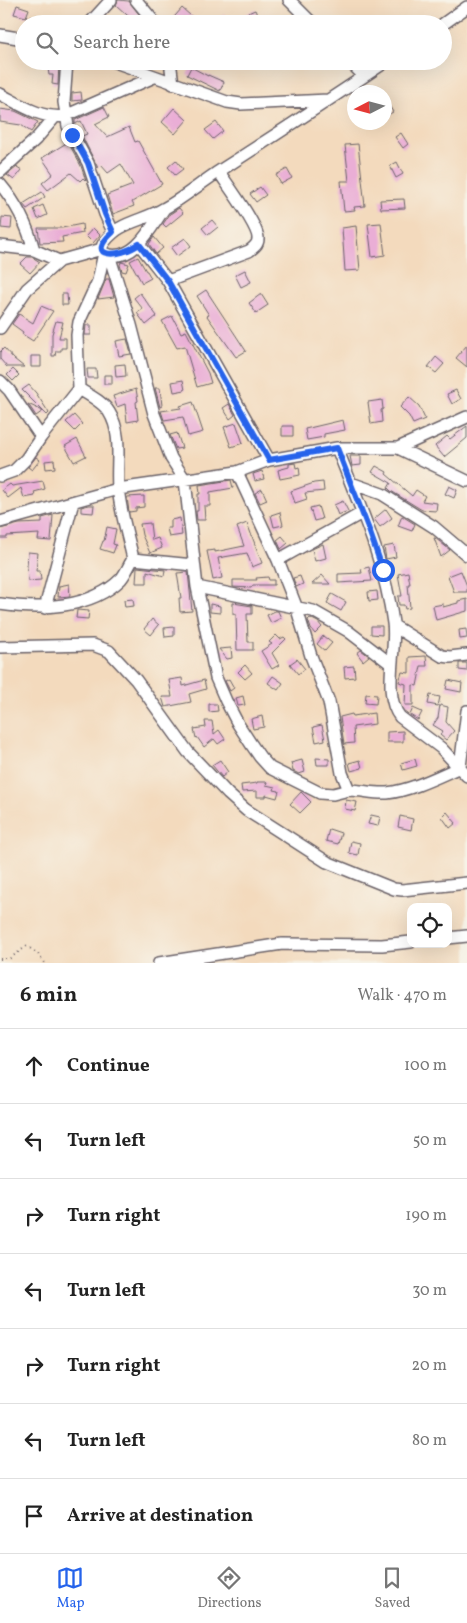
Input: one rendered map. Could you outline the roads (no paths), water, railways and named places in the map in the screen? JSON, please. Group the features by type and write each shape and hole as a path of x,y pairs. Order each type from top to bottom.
{"street":[{"path":"97,15 111,0"},
{"path":"136,0 148,15"},
{"path":"289,0 304,15"},
{"path":"452,17 467,7"},
{"path":"0,35 15,38"},
{"path":"60,117 64,102 66,70"},
{"path":"136,70 214,98 234,103 328,100"},
{"path":"171,70 173,84"},
{"path":"358,70 364,76"},
{"path":"373,70 164,209 113,232 104,242 105,252 131,324 154,414 171,458 185,480 193,565 216,678 238,724 260,757 270,768 320,793 333,794 349,790 385,793 463,771"},
{"path":"0,172 60,117 154,77"},
{"path":"0,94 35,112 60,117 68,126 88,163 113,232"},
{"path":"168,281 249,251 256,245 258,240 255,226 219,172"},
{"path":"0,184 20,211 28,227 34,250"},
{"path":"0,328 27,289 59,261 105,252 126,252 139,244 164,209"},
{"path":"139,244 168,281 269,460"},
{"path":"0,246 34,250 59,261"},
{"path":"0,476 14,471 26,459 79,389 77,335 79,322 98,281 105,252"},
{"path":"0,381 9,390 41,437"},
{"path":"0,604 45,608 95,596 121,578 133,559 118,489 117,438 114,420 108,410 98,401 79,389"},
{"path":"0,522 118,489 237,472 269,460 337,448 398,448 467,417"},
{"path":"337,448 383,570 394,626 392,664 393,704 396,712 441,748 463,771"},
{"path":"398,448 467,481"},
{"path":"237,472 278,560 296,606 311,656 329,702 342,773 349,790"},
{"path":"351,483 382,494 434,527 467,555"},
{"path":"45,608 73,502"},
{"path":"278,560 362,513"},
{"path":"133,559 193,565"},
{"path":"197,587 313,611 348,631 392,664"},
{"path":"394,626 442,656 450,657 467,654"},
{"path":"0,647 93,645 109,651 136,680 188,752 246,810 327,862 394,890 467,883"},
{"path":"463,771 467,711"},
{"path":"452,938 467,936"},
{"path":"159,963 282,944 382,945 407,942"}]}
